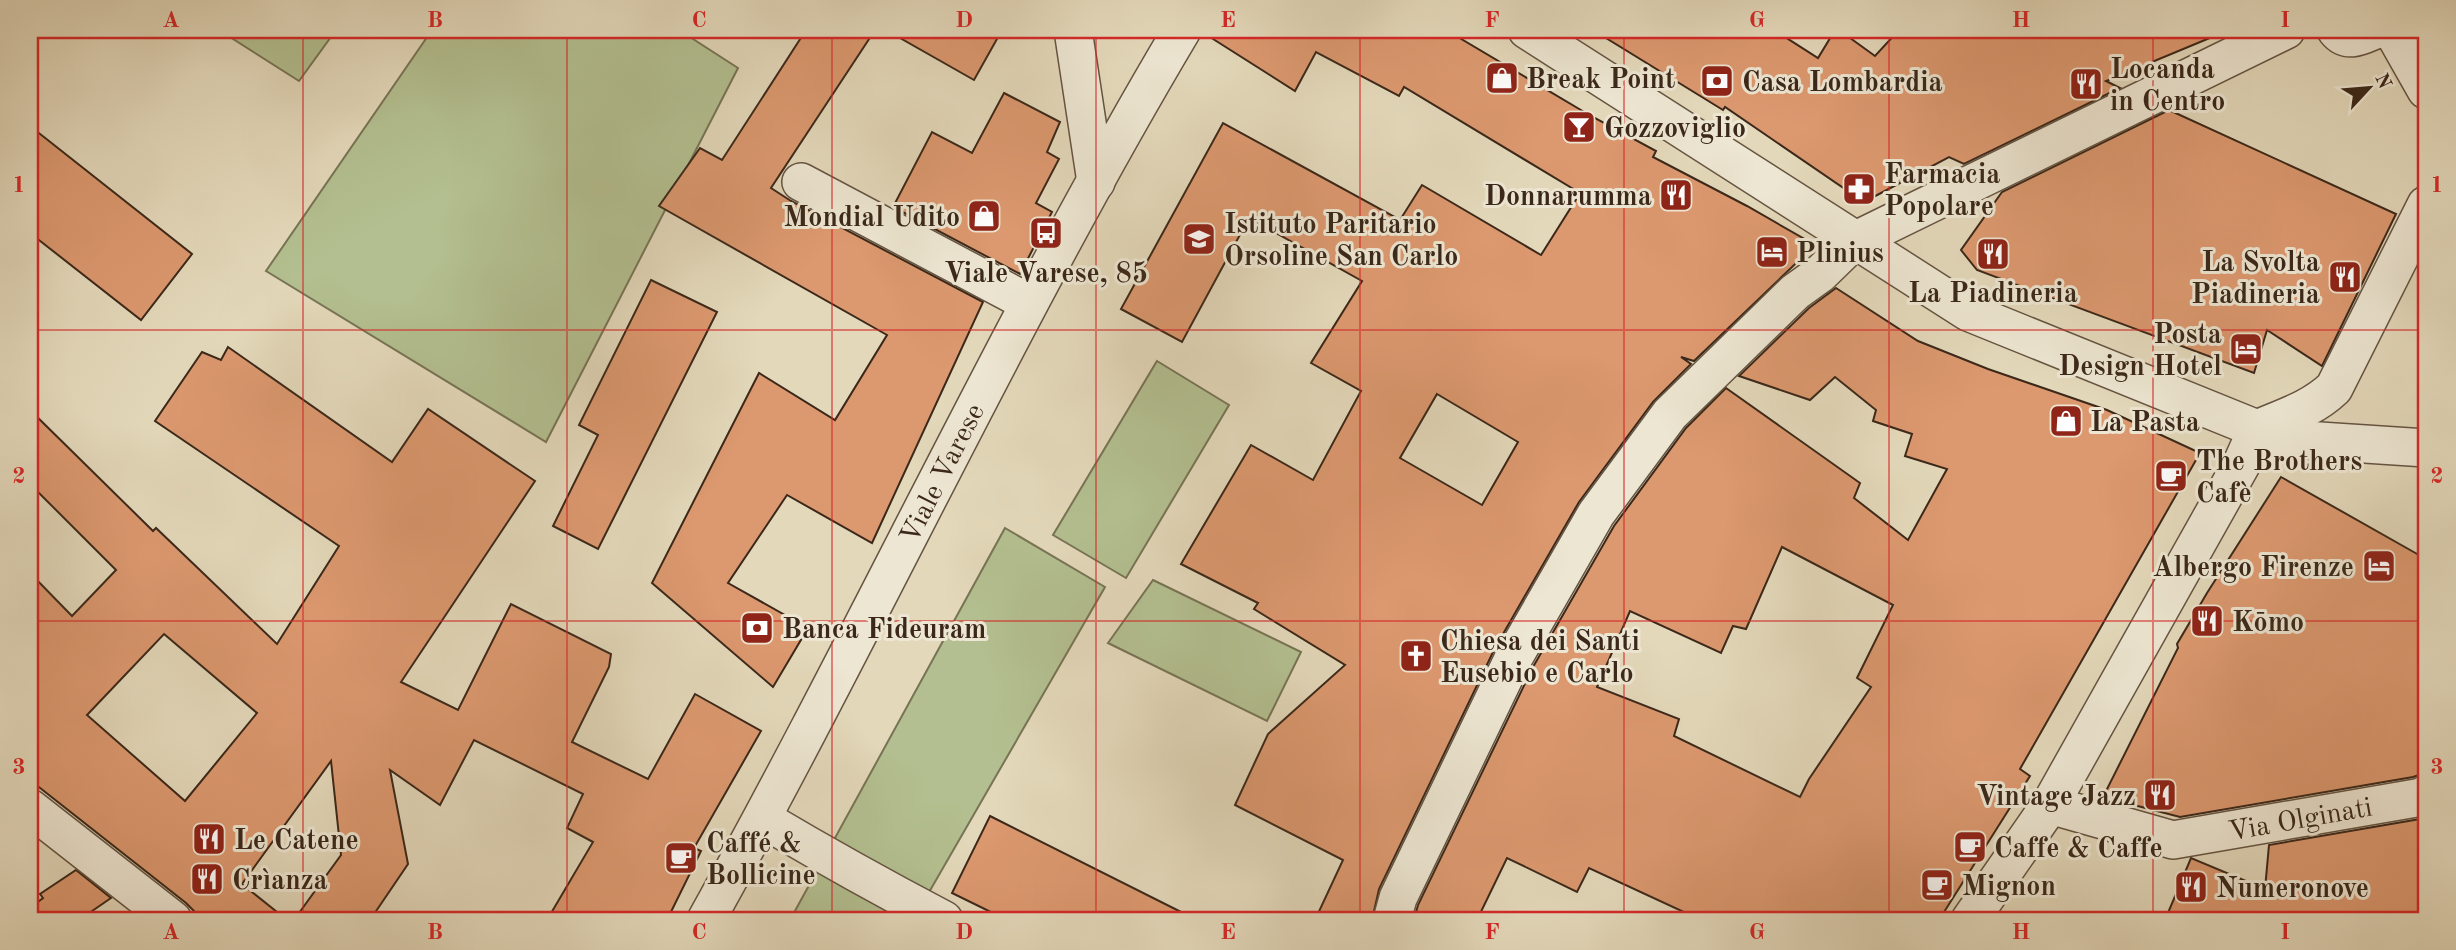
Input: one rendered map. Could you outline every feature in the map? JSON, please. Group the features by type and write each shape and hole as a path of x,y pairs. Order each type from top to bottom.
{"street":[{"path":"1073,30 1096,182"},
{"name":"Viale Varese","path":"706,920 763,818 1029,303 1182,30"},
{"path":"1527,30 1968,313 2257,429 2289,439 2426,449"},
{"path":"1392,920 1398,898 1514,657 1596,514 1670,414 1795,292 1820,274 1854,241 2286,30"},
{"path":"2336,30 2341,36 2354,39 2375,30"},
{"path":"2392,30 2426,90"},
{"path":"800,182 1029,303"},
{"path":"1970,920 2050,806 2241,465 2257,429 2306,409 2334,388 2426,205"},
{"name":"Via Olginati","path":"2050,806 2173,840 2422,797 2426,794"},
{"path":"30,808 173,920"},
{"path":"763,818 849,870 944,920"}],"green space":[{"path":"219,30 336,30 299,81"},
{"path":"432,30 679,30 738,68 546,442 266,271"},
{"path":"1157,361 1229,405 1126,578 1053,535"},
{"path":"1005,528 1105,587 913,920 790,920"},
{"path":"1153,580 1301,652 1267,721 1108,643"}],"building":[{"path":"806,30 875,30 771,188 983,302 872,543 787,495 728,583 808,628 773,687 652,583 759,373 835,420 887,335 659,206 700,148 722,160"},
{"path":"886,30 1002,30 974,80"},
{"path":"1446,30 1591,116 1656,151 1653,157 1815,245 1694,361 1681,357 1691,364 1653,402 1579,502 1495,648 1379,889 1372,920 1315,920 1343,860 1235,805 1268,734 1345,665 1254,609 1258,603 1181,564 1251,445 1313,480 1361,391 1311,363 1362,281 1249,218 1182,342 1121,309 1223,123 1400,220 1422,185 1541,255 1580,193 1404,87 1399,96 1316,52 1295,91 1202,32","holes":["1437,394 1518,442 1482,505 1400,458"]},
{"path":"1593,30 1774,30 1818,58 1835,30 1839,30 1875,56 1899,30 2229,30 2106,81 2120,88 1964,164 1949,157 1864,202 1725,107 1723,110"},
{"path":"1004,93 1060,122 1047,152 1059,159 1036,203 1052,212 1020,274 893,207 932,132 972,153"},
{"path":"2169,110 2396,214 2322,366 2267,330 2254,373 1977,270 1961,250 2002,192"},
{"path":"30,126 192,254 141,320 30,233"},
{"path":"651,280 717,312 598,549 553,526 598,435 579,425"},
{"path":"1836,288 1918,341 1988,369 2107,410 2200,453 2020,769 2030,776 1939,920 1701,920 1589,868 1577,892 1507,858 1477,920 1414,920 1418,905 1533,667 1614,526 1686,428 1726,388 1860,483 1854,498 1908,540 1947,469 1905,456 1912,434 1873,421 1876,410 1835,377 1810,400 1739,376 1809,308","holes":["1782,547 1893,605 1857,678 1871,687 1809,779 1800,797 1674,736 1679,719 1597,687 1630,611 1721,653 1733,626 1746,629"]},
{"path":"228,347 392,462 428,409 535,481 401,682 458,710 511,604 611,654 609,667 572,742 648,779 695,694 761,731 694,848 701,851 667,920 547,920 593,842 567,828 583,794 474,740 440,805 390,770 408,864 370,920 294,920 341,855 331,761 242,884 287,920 203,920 186,903 30,780 30,573 72,616 116,570 30,484 30,410 153,531 156,528 277,644 339,546 155,421 202,352 221,360","holes":["164,634 257,713 185,801 87,715"]},
{"path":"2281,477 2426,559 2426,751 2422,774 2180,817 2103,797 2178,648 2177,644"},
{"path":"990,816 1197,920 1007,920 952,893"},
{"path":"2426,818 2426,920 2165,920 2191,858 2265,889 2269,845"},
{"path":"76,870 111,898 79,920 30,920 30,908 43,898 40,894"}],"place":[{"name":"Break Point","path":"1502,78"},
{"name":"Casa Lombardia","path":"1717,81"},
{"name":"Locanda in Centro","path":"2086,84"},
{"name":"Gozzoviglio","path":"1579,127"},
{"name":"Farmacia Popolare","path":"1859,189"},
{"name":"Donnarumma","path":"1676,195"},
{"name":"Mondial Udito","path":"984,216"},
{"name":"Viale Varese, 85","path":"1046,233"},
{"name":"Istituto Paritario Orsoline San Carlo","path":"1199,239"},
{"name":"Plinius","path":"1772,252"},
{"name":"La Piadineria","path":"1993,254"},
{"name":"La Svolta Piadineria","path":"2345,277"},
{"name":"Posta Design Hotel","path":"2246,349"},
{"name":"La Pasta","path":"2066,421"},
{"name":"The Brothers Cafè","path":"2171,476"},
{"name":"Albergo Firenze","path":"2379,566"},
{"name":"Kōmo","path":"2207,621"},
{"name":"Banca Fideuram","path":"757,628"},
{"name":"Chiesa dei Santi Eusebio e Carlo","path":"1416,656"},
{"name":"Vintage Jazz","path":"2160,795"},
{"name":"Le Catene","path":"209,839"},
{"name":"Caffe & Caffe","path":"1970,847"},
{"name":"Caffé & Bollicine","path":"681,858"},
{"name":"Crìanza","path":"207,879"},
{"name":"Mignon","path":"1937,885"},
{"name":"Numeronove","path":"2191,887"}]}
